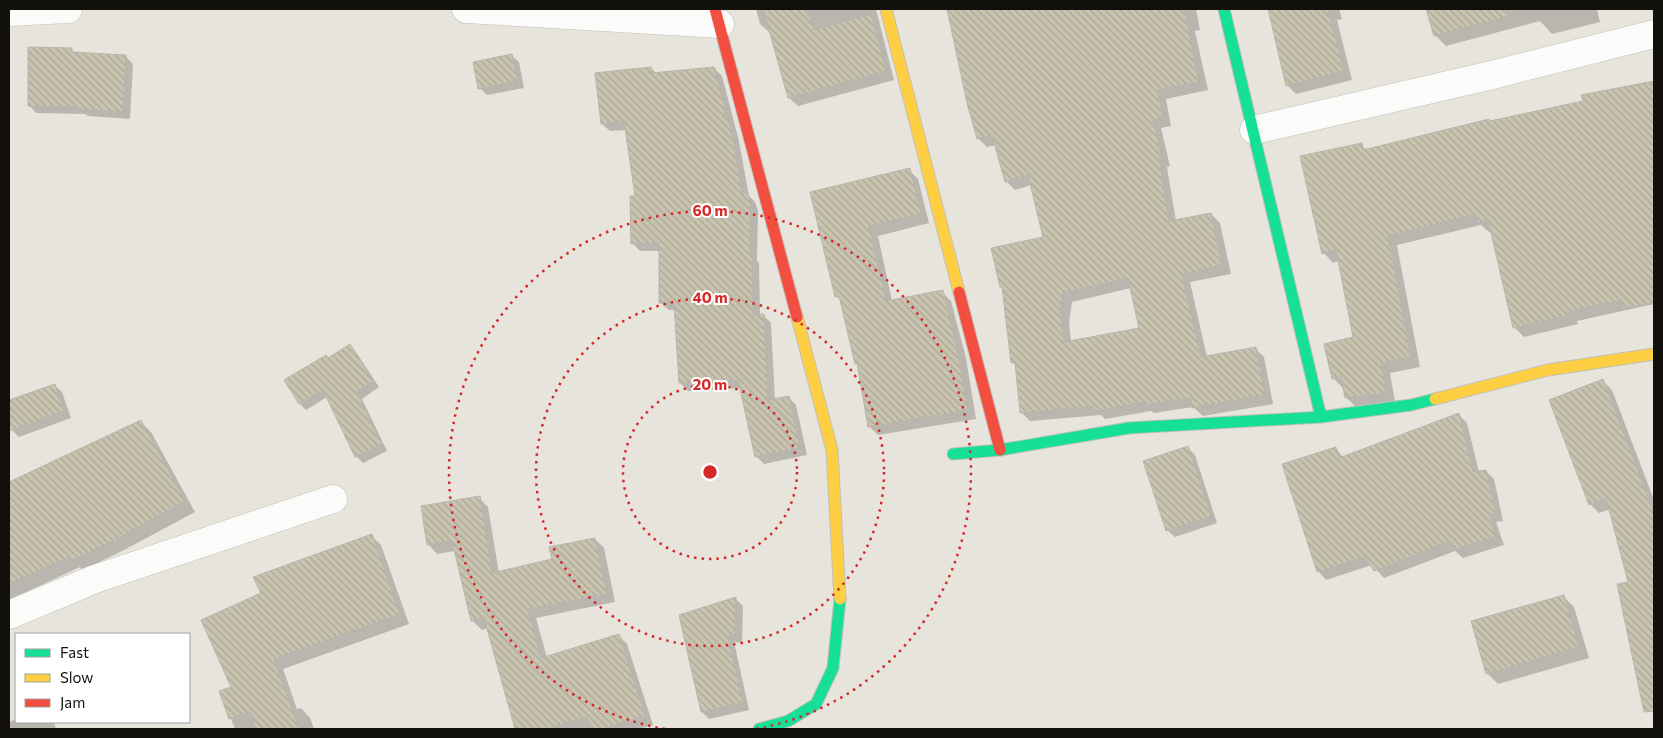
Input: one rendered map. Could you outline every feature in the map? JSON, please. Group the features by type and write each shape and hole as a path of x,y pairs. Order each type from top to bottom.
{"street":[{"path":"9,12 68,9"},
{"path":"466,9 717,16 832,450 840,588 833,668 816,704 788,721 759,729"},
{"path":"886,9 1000,450"},
{"path":"1224,9 1321,417"},
{"path":"1254,130 1492,75 1654,34"},
{"path":"953,454 1000,450 1129,428 1321,417 1411,405 1548,370 1654,354"},
{"path":"9,615 95,579 333,499"}],"building":[{"path":"763,9 808,9 814,30 871,14 886,71 788,98"},
{"path":"947,9 1184,9 1199,82 1157,90 1163,118 1153,120 1162,158 1159,158 1169,221 1211,213 1222,265 1182,274 1201,357 1256,347 1265,395 1192,408 1191,398 1144,405 1143,402 1095,411 1094,406 1020,413 1015,362 1011,363 1002,287 1000,287 991,248 1043,237 1028,175 1005,182 992,135 977,139 967,103","holes":["1128,278 1139,328 1064,342 1060,313 1063,293"]},
{"path":"1268,9 1328,9 1344,71 1286,86"},
{"path":"1426,9 1506,9 1507,17 1434,36"},
{"path":"28,47 72,48 72,52 126,55 123,112 79,109 79,107 28,106"},
{"path":"512,54 518,81 478,89 473,62"},
{"path":"651,67 652,73 714,67 724,104 725,116 727,115 732,132 742,193 748,193 750,202 753,315 764,314 768,400 789,396 800,448 755,457 738,380 679,383 674,303 659,303 659,243 631,244 630,196 635,196 624,121 601,124 595,73"},
{"path":"1654,81 1654,302 1623,309 1621,300 1568,312 1569,315 1513,328 1488,220 1478,223 1476,214 1388,236 1411,357 1381,363 1386,393 1345,398 1341,377 1332,379 1324,344 1353,337 1336,250 1322,254 1300,156 1362,143 1363,150 1489,119 1490,121 1583,101 1581,95"},
{"path":"910,168 921,214 869,226 886,301 943,290 957,348 968,410 868,427 857,363 855,364 839,296 835,297 810,192"},
{"path":"350,344 373,381 356,392 382,444 355,457 323,390 299,404 284,380 326,355 328,358"},
{"path":"1603,379 1654,513 1654,711 1644,712 1617,584 1628,582 1606,498 1589,505 1549,400"},
{"path":"55,384 64,411 9,431 9,400"},
{"path":"1459,413 1473,472 1486,470 1496,513 1489,514 1496,537 1453,550 1450,541 1374,571 1365,557 1317,572 1282,464 1336,447 1339,458"},
{"path":"141,420 185,501 113,541 72,560 70,557 9,584 9,482"},
{"path":"1188,446 1211,516 1166,531 1143,461"},
{"path":"480,496 492,573 552,559 549,547 595,538 607,594 528,609 541,658 619,634 645,716 602,729 591,729 587,717 546,729 515,729 484,618 471,621 452,541 427,545 421,506"},
{"path":"372,534 400,614 274,659 299,729 255,729 250,712 229,719 219,691 231,687 201,620 261,593 253,577"},
{"path":"1564,595 1579,647 1486,674 1471,621"},
{"path":"736,597 735,636 728,636 743,703 701,712 679,615"}],"traffic: fast":[{"path":"1224,9 1321,417"},
{"path":"953,454 1000,450 1129,428 1321,417 1411,405 1435,399"},
{"path":"759,729 788,721 816,704 833,668 840,599"}],"traffic: slow":[{"path":"886,9 959,292"},
{"path":"797,317 832,450 840,599"},
{"path":"1435,399 1548,370 1654,354"}],"traffic: jam":[{"path":"715,9 797,317"},
{"path":"959,292 1000,450"}]}
